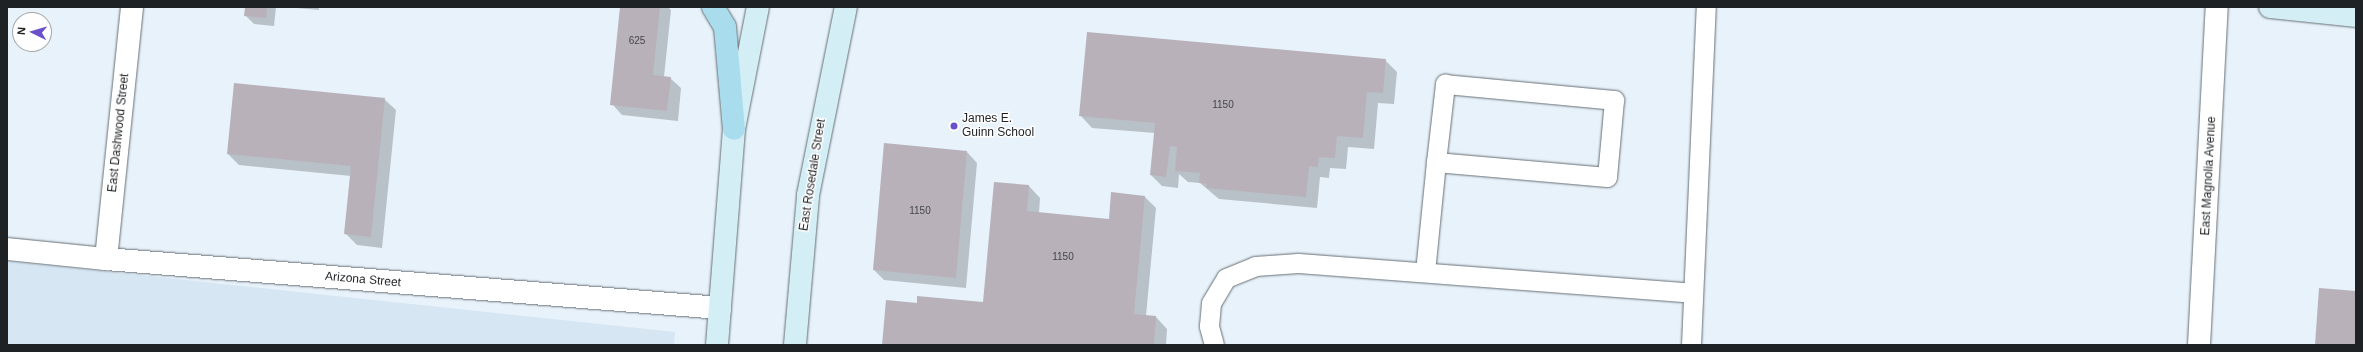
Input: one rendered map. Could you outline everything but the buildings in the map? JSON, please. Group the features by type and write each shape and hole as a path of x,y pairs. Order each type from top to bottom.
{"main road":[{"path":"714,7 725,27 734,129"},
{"path":"717,345 734,129 758,7"},
{"name":"East Rosedale Street","path":"795,345 808,194 846,7"},
{"path":"2270,7 2356,16"}],"street":[{"name":"East Dashwood Street","path":"106,259 132,7"},
{"name":"East Magnolia Avenue","path":"2199,345 2217,7"},
{"name":"Arizona Street","path":"7,249 106,259 720,308"}],"lane":[{"path":"1691,345 1706,7"},
{"path":"1425,272 1436,162 1445,84 1614,100 1607,177 1436,162"},
{"path":"1214,345 1209,326 1211,303 1226,278 1255,266 1298,263 1693,293"}],"shaded area":[{"path":"7,261 675,332 674,345 7,345"}],"place":[{"name":"James E. Guinn School","path":"954,126"}]}
